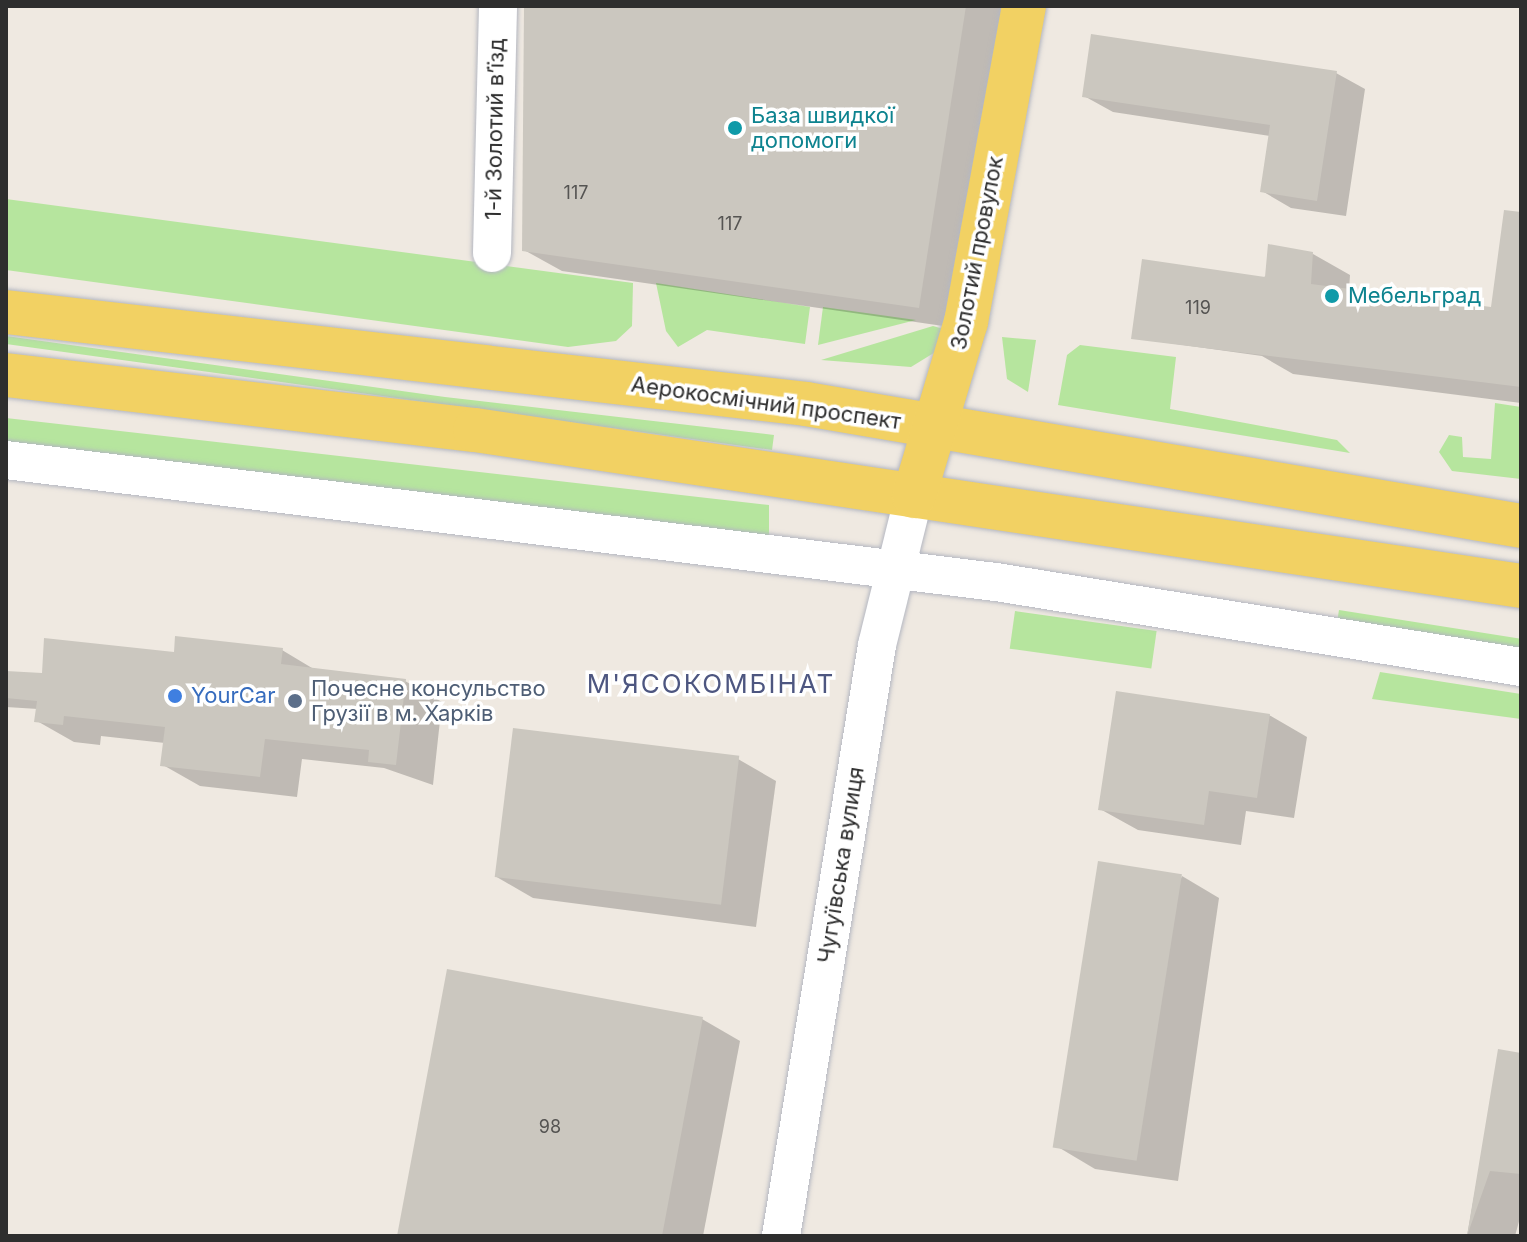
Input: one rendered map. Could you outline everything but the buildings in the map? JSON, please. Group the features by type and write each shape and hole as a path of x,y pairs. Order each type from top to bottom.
{"main road":[{"name":"Золотий провулок","path":"914,496 938,430 1024,6"},
{"name":"Аерокосмічний проспект","path":"6,312 806,404 938,430 1521,526"},
{"path":"6,375 475,430 1521,586"}],"street":[{"name":"1-й Золотий в’їзд","path":"492,253 498,6"},
{"path":"6,460 892,569 1521,667"},
{"name":"Чугуївська вулиця","path":"781,1236 892,569 914,496"}],"green space":[{"path":"6,199 633,283 632,326 616,341 568,347 6,270"},
{"path":"656,283 810,307 805,344 707,330 678,347 666,331"},
{"path":"823,307 916,320 818,345"},
{"path":"933,326 947,330 937,351 911,367 821,360"},
{"path":"6,336 445,397 774,435 772,450 6,344"},
{"path":"1002,337 1036,340 1028,392 1007,379"},
{"path":"1080,345 1176,357 1170,409 1337,440 1350,453 1058,405 1067,355"},
{"path":"1495,403 1521,407 1521,479 1452,471 1439,452 1449,435 1462,437 1463,457 1491,459"},
{"path":"6,418 769,505 769,541 6,447"},
{"path":"1339,610 1521,639 1518,659 1336,630"},
{"path":"1015,611 1157,631 1151,669 1010,649"},
{"path":"1380,672 1521,694 1521,719 1372,699"}],"place":[{"name":"База швидкої допомоги","path":"735,128"},
{"name":"Мебельград","path":"1332,296"},
{"name":"YourCar","path":"175,696"},
{"name":"Почесне консульство Грузії в м. Харків","path":"295,701"}],"district":[{"name":"М'ЯСОКОМБІНАТ","path":"711,684"}]}
